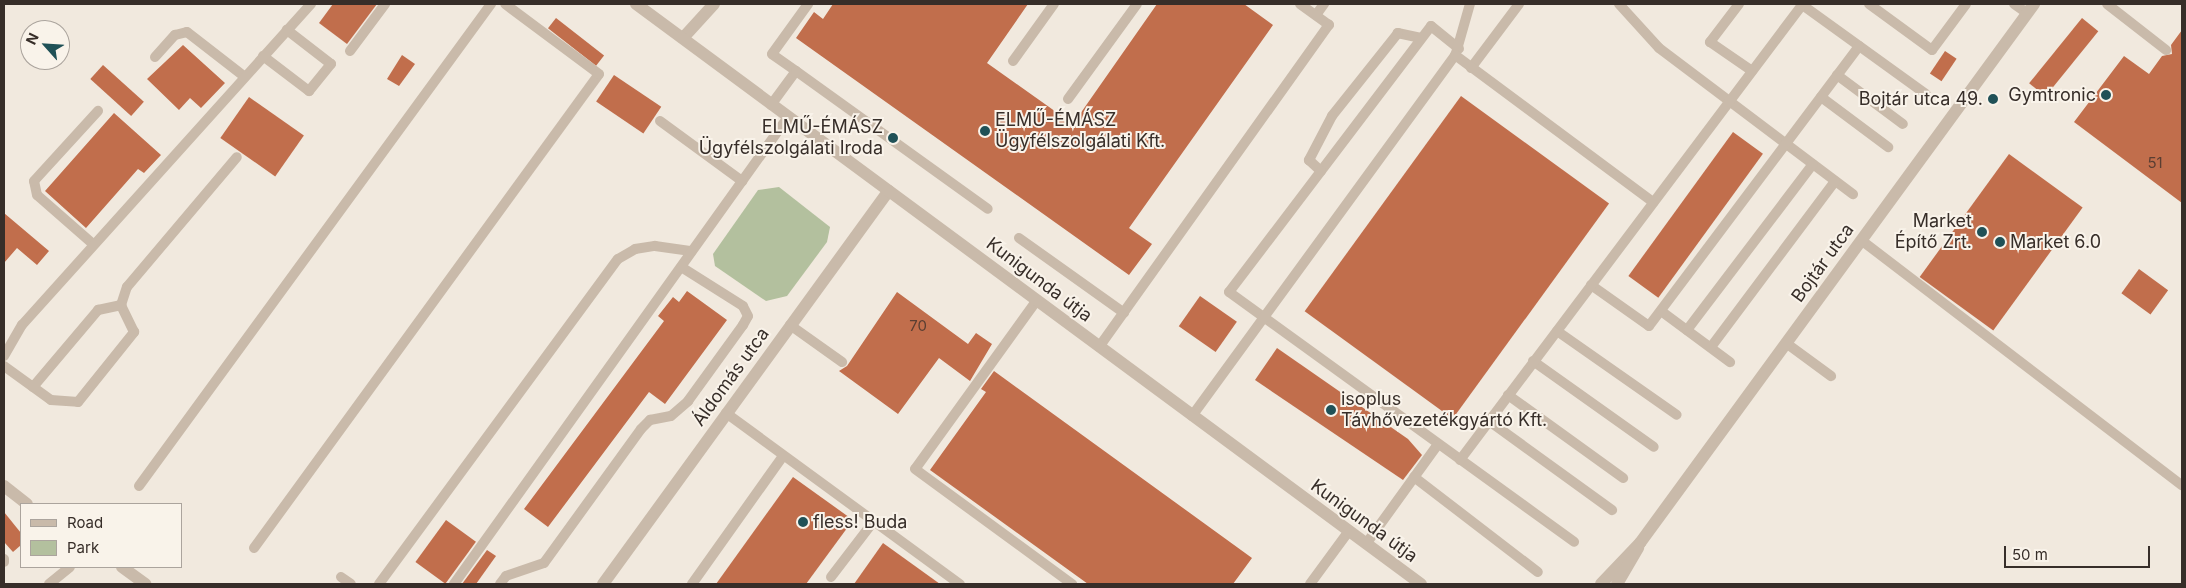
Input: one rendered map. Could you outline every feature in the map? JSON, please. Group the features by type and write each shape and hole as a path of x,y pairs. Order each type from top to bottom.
{"street":[{"name":"Kunigunda útja","path":"636,4 1421,584"},
{"path":"684,38 714,4"},
{"name":"Bojtár utca","path":"1601,584 1640,543 2031,9"},
{"name":"Áldomás utca","path":"606,583 726,413 889,191"},
{"path":"4,486 26,503"},
{"name":"Bojtár utca","path":"1618,584 1640,543"},
{"path":"123,568 145,584"}],"lane":[{"path":"4,356 22,325 311,4"},
{"path":"350,51 384,4"},
{"path":"139,486 491,4"},
{"path":"254,548 600,74 505,4"},
{"path":"808,4 772,54 988,209"},
{"path":"1013,61 1054,4"},
{"path":"1068,99 1136,4"},
{"path":"1099,347 1329,25 1300,4"},
{"path":"1316,15 1324,4"},
{"path":"1192,416 1457,52 1470,4"},
{"path":"1471,68 1519,4"},
{"path":"1619,4 1659,48 1852,194"},
{"path":"1739,4 1710,42 1752,71"},
{"path":"1460,460 1730,102 1801,4 1926,94"},
{"path":"1869,4 1932,50 1966,4"},
{"path":"2014,4 2031,9"},
{"path":"2107,4 2166,50"},
{"path":"1574,542 1229,292 1431,26 1471,68 1653,202"},
{"path":"263,56 309,91 331,64 287,30"},
{"path":"155,57 175,35 187,32 245,77"},
{"path":"1322,171 1309,160 1332,116 1398,33 1421,38"},
{"path":"1591,285 1649,326 1859,46"},
{"path":"771,105 796,71"},
{"path":"1837,75 1903,124"},
{"path":"1821,97 1888,147"},
{"path":"93,244 37,195 34,181 98,111"},
{"path":"454,584 788,117"},
{"path":"660,121 742,181"},
{"path":"4,366 51,400 78,402 134,332 121,305 127,287 237,157"},
{"path":"1687,330 1814,164"},
{"path":"1711,347 1836,181"},
{"path":"1019,238 1124,313"},
{"path":"1861,240 2182,485"},
{"path":"379,584 618,259 635,248 655,246 692,251"},
{"path":"500,584 506,576 544,563 641,429 650,420 671,416 688,401 743,325 748,316 743,306 681,267"},
{"path":"1037,300 915,469 1072,584"},
{"path":"33,387 98,310 121,305"},
{"path":"1660,311 1730,362"},
{"path":"790,325 842,362"},
{"path":"1556,331 1677,416"},
{"path":"1786,343 1831,376"},
{"path":"1534,361 1654,447"},
{"path":"1508,395 1623,478"},
{"path":"726,413 872,522 960,584"},
{"path":"1489,421 1612,510"},
{"path":"1366,544 1438,444"},
{"path":"692,584 783,456"},
{"path":"1414,477 1538,572"},
{"path":"831,577 872,522"},
{"path":"1310,584 1349,531"},
{"path":"49,584 69,568"},
{"path":"342,577 351,584"}],"green space":[{"path":"779,187 830,227 827,242 787,296 766,301 715,266 713,254 758,190"}],"building":[{"path":"333,4 377,4 347,44 319,23"},
{"path":"833,4 1028,4 987,63 1073,124 1157,4 1244,4 1273,25 1129,228 1152,244 1129,275 796,38 814,12 823,19"},
{"path":"556,18 604,56 596,66 548,28"},
{"path":"2082,18 2098,31 2045,96 2029,83"},
{"path":"2182,30 2182,203 2074,122 2124,56 2149,74 2162,56 2172,54 2171,45"},
{"path":"183,45 225,83 201,108 190,98 179,110 147,79"},
{"path":"1945,51 1957,59 1942,81 1930,73"},
{"path":"402,55 415,64 399,86 387,79"},
{"path":"103,65 144,102 131,116 90,79"},
{"path":"614,75 661,107 643,133 596,102"},
{"path":"1461,96 1609,204 1453,419 1305,311"},
{"path":"249,97 304,135 275,176 220,138"},
{"path":"114,113 161,155 144,173 138,169 86,228 45,191"},
{"path":"1733,132 1763,154 1658,298 1628,276"},
{"name":"Market 6.0","path":"2009,154 2083,207 1993,330 1920,277"},
{"path":"4,213 49,251 37,265 17,248 4,263"},
{"path":"2139,269 2168,290 2150,314 2121,293"},
{"path":"687,291 727,320 665,404 649,392 548,527 524,509 664,321 658,316 673,297 679,302"},
{"path":"897,292 968,344 976,333 992,344 970,381 939,358 898,414 839,371 847,366"},
{"path":"1200,296 1237,322 1216,352 1179,326"},
{"name":"isoplus Távhővezetékgyártó Kft.","path":"1277,348 1408,439 1422,455 1403,480 1255,380"},
{"path":"994,371 1252,558 1233,584 1088,584 930,470 986,392 981,389"},
{"path":"793,477 853,520 806,584 716,584"},
{"path":"4,512 20,532 20,546 13,552 4,542"},
{"path":"446,520 476,542 445,584 415,562"},
{"path":"883,543 940,584 854,584"},
{"path":"487,550 496,556 476,584 462,584"}],"place":[{"name":"Gymtronic","path":"2106,95"},
{"name":"Bojtár utca 49.","path":"1993,99"},
{"name":"ELMŰ-ÉMÁSZ Ügyfélszolgálati Kft.","path":"985,131"},
{"name":"ELMŰ-ÉMÁSZ Ügyfélszolgálati Iroda","path":"893,138"},
{"name":"Market Építő Zrt.","path":"1982,232"},
{"name":"Market 6.0","path":"2000,242"},
{"name":"isoplus Távhővezetékgyártó Kft.","path":"1331,410"},
{"name":"fless! Buda","path":"803,522"}]}
